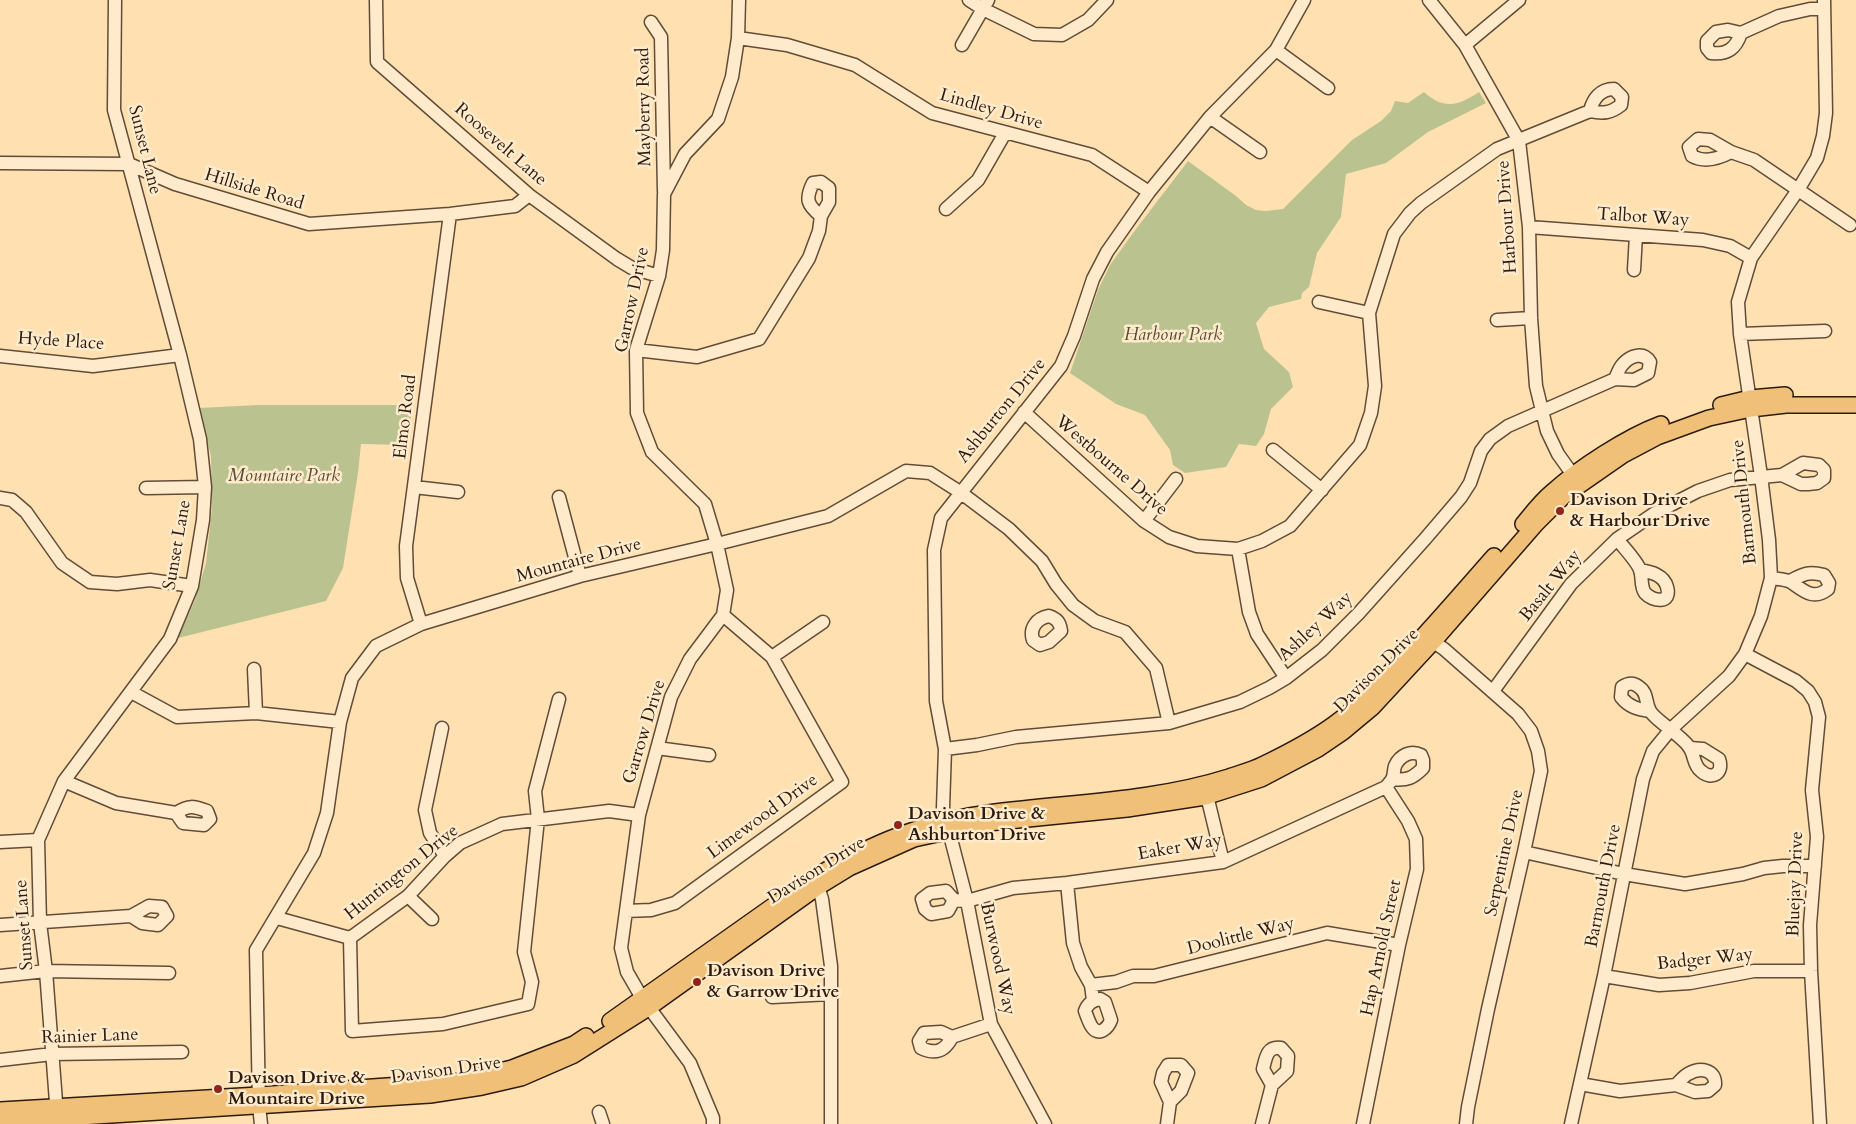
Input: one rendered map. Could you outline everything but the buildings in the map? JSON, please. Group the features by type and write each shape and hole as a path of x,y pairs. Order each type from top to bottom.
{"main road":[{"name":"Davison Drive","path":"0,1122 259,1101 430,1095 482,1087 521,1078 574,1055 815,883 884,851 948,825 988,823 1127,809 1261,779 1318,749 1373,707 1429,638 1564,496 1576,480 1657,437 1750,404 1788,395 1856,394"},
{"name":"Davison Drive","path":"1750,404 1856,405"},
{"name":"Davison Drive","path":"0,1110 57,1116"}],"street":[{"name":"Sunset Lane","path":"57,1116 46,971 40,924 38,840 64,781 170,639 192,586 203,520 205,487 200,439 180,355 114,110 115,0"},
{"name":"Roosevelt Lane","path":"376,0 377,62 529,195 617,259 632,268 658,276"},
{"name":"Garrow Drive","path":"713,1124 713,1118 690,1063 646,1003 627,972 621,948 639,815 670,697 690,659 723,616 727,590 717,544 705,504 652,452 637,413 636,350 658,276 663,250 664,194 685,154 718,119 732,77 738,38 739,0"},
{"path":"969,0 986,5 1034,34 1062,35 1088,20 1107,0"},
{"name":"Ashburton Drive","path":"948,825 943,808 945,749 936,701 934,550 941,518 1061,366 1074,336 1093,279 1107,252 1149,192 1210,117 1276,50 1304,0"},
{"name":"Harbour Drive","path":"1429,0 1465,45 1519,141 1530,227 1533,368 1541,411 1547,431 1558,454 1576,480"},
{"path":"1465,45 1519,0"},
{"path":"1741,33 1779,16 1824,4"},
{"name":"Barmouth Drive","path":"1571,1124 1604,976 1643,779 1653,751 1671,729 1729,676 1745,654 1761,616 1770,578 1769,540 1740,334 1738,302 1751,258 1798,190 1817,158 1823,136 1826,113 1824,4"},
{"path":"962,46 986,5"},
{"name":"Mayberry Road","path":"651,22 661,37 664,194"},
{"name":"Lindley Drive","path":"738,38 787,45 855,65 932,114 1092,155 1149,192"},
{"path":"1276,50 1328,88"},
{"name":"Westbourne Drive","path":"1024,412 1144,521 1169,537 1197,546 1238,549 1262,541 1290,526 1360,445 1371,413 1375,386 1369,313 1394,234 1410,213 1421,203 1497,150 1590,111"},
{"path":"1210,117 1260,152"},
{"path":"946,209 978,180 1005,133"},
{"path":"1731,152 1754,160 1850,225"},
{"name":"Hillside Road","path":"0,163 129,164 175,184 309,224 450,214 515,206 529,195"},
{"name":"Elmo Road","path":"421,624 407,578 406,546 450,214"},
{"path":"636,350 697,357 759,339 809,258 819,231 820,216"},
{"name":"Talbot Way","path":"1530,227 1703,240 1730,246 1751,258"},
{"path":"1634,270 1636,235"},
{"path":"1319,302 1369,313"},
{"path":"1497,320 1531,318"},
{"path":"1740,334 1825,331"},
{"name":"Hyde Place","path":"0,356 93,366 180,355"},
{"name":"Ashley Way","path":"945,749 977,746 1016,737 1169,723 1240,702 1286,678 1322,650 1340,632 1425,539 1470,483 1481,451 1490,439 1508,426 1615,379"},
{"path":"1273,450 1322,490"},
{"name":"Mountaire Drive","path":"261,1124 256,950 277,918 317,844 327,812 340,722 352,678 376,646 421,624 580,576 828,516 906,472 930,473 960,492 1009,529 1042,561 1056,584 1074,605 1095,621 1125,632 1156,668 1169,723"},
{"name":"Basalt Way","path":"1492,691 1571,584 1617,539 1655,512 1698,491 1730,480 1782,475"},
{"path":"1144,521 1176,479"},
{"path":"146,488 205,487"},
{"path":"414,487 458,492"},
{"path":"559,497 580,576"},
{"path":"0,498 12,500 26,512 62,563 90,582 117,584 150,580 192,586"},
{"path":"1617,539 1640,570"},
{"path":"1238,549 1250,612 1257,634 1286,678"},
{"path":"1770,578 1790,581"},
{"path":"1056,618 1074,605"},
{"name":"Limewood Drive","path":"626,911 651,910 675,903 842,782 772,657 723,616"},
{"path":"772,657 823,622"},
{"name":"Serpentine Drive","path":"1429,638 1518,714 1531,731 1538,751 1541,771 1488,1009 1466,1124"},
{"name":"Bluejay Drive","path":"1745,654 1796,681 1808,690 1815,702 1819,717 1812,790 1817,837 1810,925 1820,1124"},
{"path":"254,669 256,713"},
{"path":"131,692 177,717 256,713 340,722"},
{"path":"350,938 352,1031 443,1024 528,1004 532,982 524,952 538,819 535,791 559,699"},
{"path":"1650,711 1690,748"},
{"path":"442,728 425,810 430,833 445,856"},
{"path":"657,748 709,755"},
{"path":"64,781 116,803 176,813"},
{"name":"Eaker Way","path":"960,900 1013,888 1067,883 1223,862 1389,783"},
{"name":"Hap Arnold Street","path":"1363,1124 1399,945 1417,869 1416,840 1389,783"},
{"path":"1204,791 1223,862"},
{"name":"Huntington Drive","path":"277,918 350,938 408,896 445,856 460,843 502,824 608,812 639,815"},
{"name":"Burwood Way","path":"948,825 960,900 992,1024 1045,1124"},
{"path":"0,842 38,840"},
{"path":"1524,852 1624,874 1685,884 1743,874 1764,868 1815,866"},
{"path":"815,883 822,899 831,966 831,1124"},
{"path":"1067,883 1073,943 1081,967 1091,985 1093,1000"},
{"path":"408,896 432,919"},
{"path":"0,925 40,924 131,916"},
{"name":"Doolittle Way","path":"1091,985 1116,982 1133,976 1154,976 1327,933 1399,945"},
{"path":"0,976 46,971 169,972"},
{"name":"Badger Way","path":"1604,976 1660,985 1754,971 1811,971"},
{"path":"772,997 831,994"},
{"path":"952,1037 992,1024"},
{"name":"Rainier Lane","path":"0,1060 52,1054 182,1052"},
{"path":"1580,1084 1620,1091 1676,1085"},
{"path":"1262,1124 1272,1085"},
{"path":"1167,1124 1170,1102"}],"green space":[{"name":"Harbour Park","path":"1424,92 1438,102 1451,104 1458,103 1479,92 1486,103 1428,132 1386,163 1346,174 1341,217 1317,253 1309,287 1302,293 1301,299 1269,307 1256,323 1264,349 1289,372 1293,387 1271,409 1264,434 1256,446 1239,444 1226,467 1185,473 1173,465 1170,450 1145,415 1116,404 1070,373 1098,290 1110,265 1188,161 1246,205 1256,210 1283,209 1352,140 1381,121 1391,111 1395,101 1408,103"},
{"name":"Mountaire Park","path":"258,405 412,405 408,445 361,444 343,568 326,601 178,638 195,600 206,563 212,508 211,456 199,408"}],"place":[{"name":"Davison Drive & Harbour Drive","path":"1560,511"},
{"name":"Davison Drive & Ashburton Drive","path":"898,825"},
{"name":"Davison Drive & Garrow Drive","path":"697,982"},
{"name":"Davison Drive & Mountaire Drive","path":"218,1089"}]}
